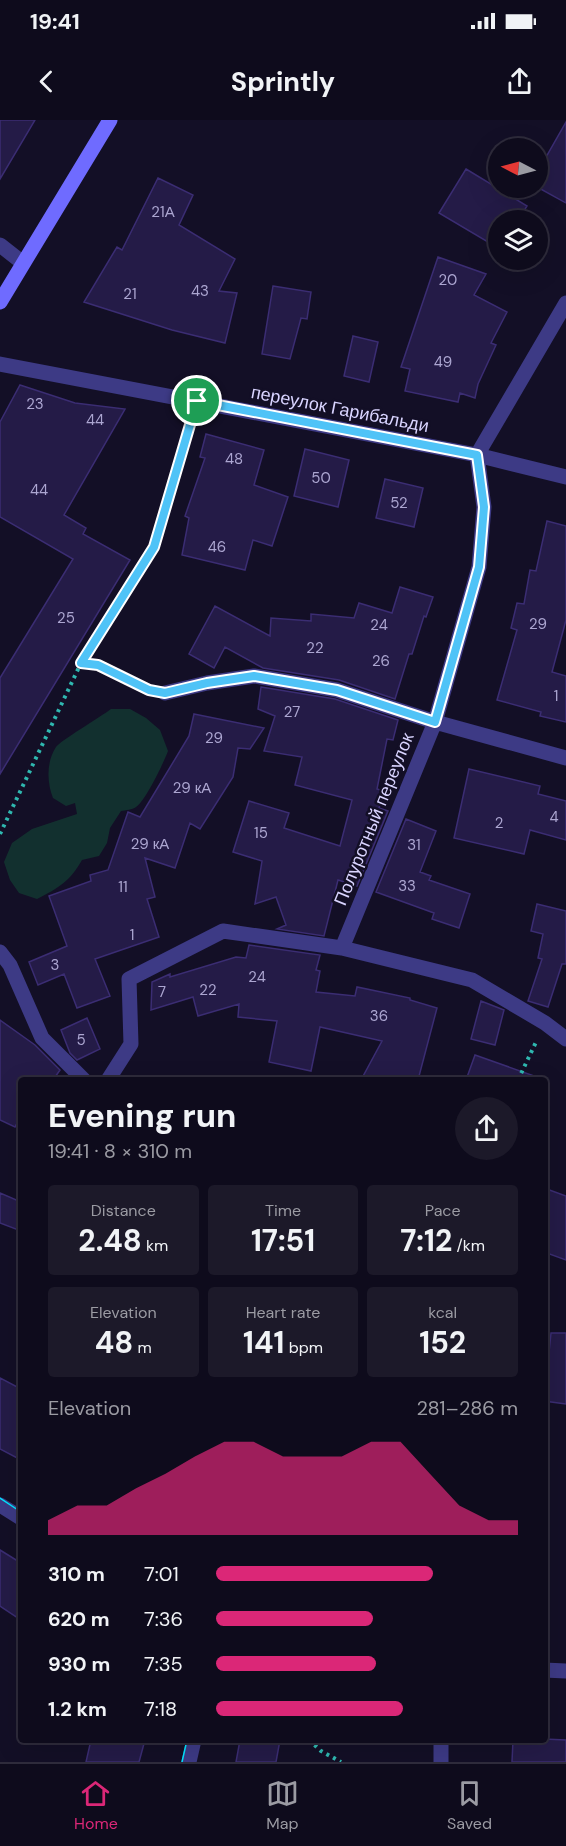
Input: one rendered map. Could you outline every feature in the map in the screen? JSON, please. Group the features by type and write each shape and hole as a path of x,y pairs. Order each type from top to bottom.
{"main road":[{"path":"0,302 110,120"}],"street":[{"path":"0,245 23,263"},
{"path":"477,455 566,303"},
{"name":"переулок Гарибальди","path":"0,364 477,455 566,477"},
{"name":"Полуротный переулок","path":"342,948 435,722 479,567 484,507 477,455"},
{"path":"165,693 207,683 254,676 337,690 435,722 566,758"},
{"path":"110,1077 131,1044 129,979 223,931 342,948 472,980 545,1023 566,1039"},
{"path":"0,952 10,965 42,1038 81,1077"},
{"path":"0,1505 18,1516"},
{"path":"548,1670 566,1671"},
{"path":"189,1762 193,1743"},
{"path":"441,1743 441,1762"}],"path":[{"path":"0,834 81,663 154,547 197,401"},
{"path":"81,663 98,665 149,690 165,693"},
{"path":"519,1077 545,1023"},
{"path":"312,1743 321,1751 341,1762"}],"green space":[{"path":"111,709 130,709 146,718 160,730 168,751 149,790 136,807 121,811 110,828 107,843 99,856 82,860 63,883 37,899 19,893 10,880 4,862 12,843 32,829 77,814 75,803 66,806 53,798 48,772 50,759 56,747"}],"building":[{"path":"0,120 35,120 0,179"},
{"path":"566,122 566,203 548,193 548,154"},
{"path":"466,169 488,182 488,198 514,198 527,206 524,210 488,210 488,242 439,213"},
{"path":"158,178 193,195 179,225 235,259 219,291 237,293 225,343 172,330 84,302 117,247 122,250"},
{"path":"438,257 486,274 474,295 507,312 491,343 496,345 478,384 475,398 460,393 458,402 405,391 410,369 401,367"},
{"path":"273,286 311,292 307,319 301,318 290,359 262,354"},
{"path":"353,336 378,342 369,382 344,376"},
{"path":"20,385 75,403 125,409 64,515 86,528 83,534 130,560 0,774 0,678 73,559 0,517 0,422"},
{"path":"206,434 264,450 254,485 288,497 272,546 253,540 245,570 182,555 189,518 185,516 205,458 200,457"},
{"path":"305,449 349,460 338,507 294,496"},
{"path":"385,479 423,488 414,527 376,518"},
{"path":"547,521 566,526 566,620 552,672 566,676 566,722 540,716 541,712 497,700 517,630 511,628 517,603 524,604 530,570 536,571"},
{"path":"400,587 433,597 426,617 424,616 412,654 409,654 395,699 339,680 263,668 225,647 214,668 189,654 215,606 270,636 271,618 311,621 311,614 354,618 359,603 392,613"},
{"path":"261,687 335,699 398,720 393,740 387,739 377,789 384,791 379,808 388,811 357,886 338,880 324,936 277,929 286,925 276,897 255,904 262,861 233,852 249,801 289,813 284,828 340,846 352,800 295,785 302,757 264,751 275,716 258,709"},
{"path":"194,714 264,728 250,749 238,748 233,777 200,829 190,823 175,868 145,858 155,897 147,899 159,937 95,959 110,996 77,1008 64,974 38,985 29,962 67,946 49,896 91,881 90,875 108,870 128,812 140,817 189,736"},
{"path":"469,769 540,786 538,794 566,801 566,840 530,830 524,854 454,838"},
{"path":"406,819 436,831 420,872 431,876 429,880 470,894 459,928 432,919 434,913 376,892"},
{"path":"537,904 566,911 566,964 562,964 548,1007 528,1001 542,959 538,958 543,934 531,931"},
{"path":"249,945 320,955 316,970 320,971 316,992 355,996 357,987 410,998 410,1000 437,1008 419,1077 363,1077 382,1041 320,1027 311,1071 269,1062 277,1021 238,1017 239,1004 198,1016 193,997 151,1010 152,982 170,974 170,977 236,957 246,958"},
{"path":"481,1001 504,1010 495,1045 471,1039"},
{"path":"87,1018 100,1049 77,1060 70,1053 61,1030"},
{"path":"0,1020 35,1045 60,1070 55,1077 18,1077 18,1121 15,1127 0,1120"},
{"path":"475,1055 537,1077 467,1077"},
{"path":"548,1189 566,1196 566,1260 548,1253"},
{"path":"0,1193 18,1201 18,1230 0,1223"},
{"path":"551,1333 566,1333 566,1404 548,1402"},
{"path":"0,1378 18,1387 18,1458 0,1449"},
{"path":"0,1550 18,1561 18,1618 0,1606"},
{"path":"548,1739 566,1740 566,1762 512,1762 513,1743 548,1743"},
{"path":"90,1743 144,1743 139,1762 86,1762"},
{"path":"239,1743 279,1743 276,1762 236,1762"}],"tram line":[{"path":"0,1498 18,1510"},
{"path":"182,1762 186,1743"}],"route":[{"path":"197,401 477,455 484,507 479,567 435,722 337,690 254,676 207,683 165,693 149,690 98,665 81,663 154,547 197,401"}]}
